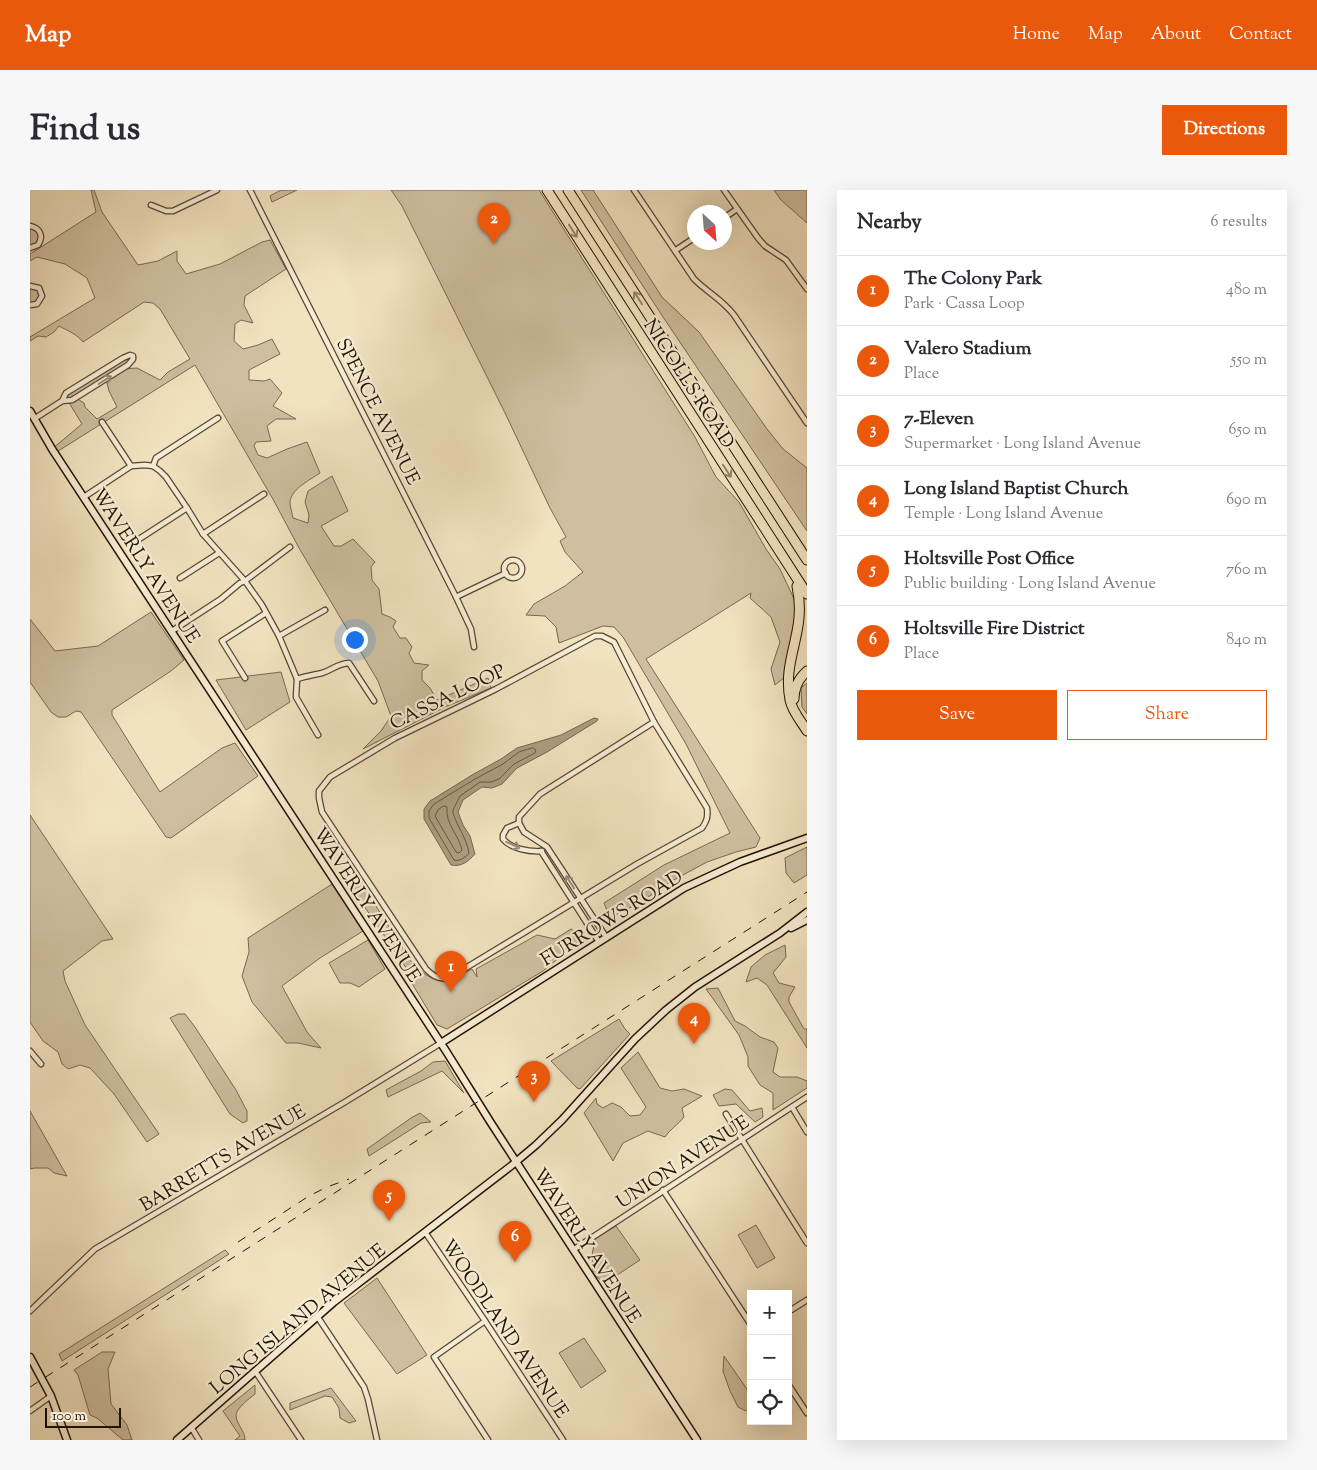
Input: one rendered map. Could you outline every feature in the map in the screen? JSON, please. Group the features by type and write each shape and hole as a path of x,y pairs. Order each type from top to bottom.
{"highway":[{"name":"NICOLLS ROAD","path":"547,190 807,594"},
{"name":"NICOLLS ROAD","path":"568,190 807,560"},
{"path":"787,529 807,554"},
{"path":"776,546 801,594 805,608 806,631 792,669 789,687 791,706 807,731"},
{"path":"798,717 795,704 795,689 799,680 807,671"}],"street":[{"path":"151,205 166,211 173,211 217,190"},
{"name":"SPENCE AVENUE","path":"250,190 456,597 471,629 474,647"},
{"path":"634,190 694,279 725,304 734,315 807,422"},
{"path":"724,190 758,238 765,246 786,260 807,289"},
{"path":"732,212 737,209"},
{"path":"30,226 37,228 41,238 38,245 30,248"},
{"path":"676,250 687,243"},
{"path":"30,286 39,288 42,296 38,304 30,305"},
{"path":"34,420 62,401 72,400 128,365 133,356 130,355 123,358 66,393 62,401"},
{"name":"WAVERLY AVENUE","path":"30,411 34,420 441,1043 697,1440"},
{"path":"153,466 156,458 218,418"},
{"path":"102,422 131,466"},
{"path":"84,497 131,466 153,466 166,477 203,534 245,581 266,613 279,636 297,679 296,698 318,736"},
{"path":"203,534 264,494"},
{"path":"133,543 187,508"},
{"path":"172,631 221,599 290,547"},
{"path":"180,578 219,553"},
{"path":"456,597 506,573"},
{"path":"279,636 325,610"},
{"path":"245,678 222,641 266,613"},
{"name":"CASSA LOOP","path":"595,636 602,636 614,642 654,722 707,808 708,816 702,828 581,898 448,978 438,978 426,969 322,812 319,791 330,777 395,738 496,689 595,636"},
{"path":"297,679 323,673 339,664 349,663 374,701"},
{"path":"606,937 547,847 524,832 518,823 518,817 540,794 654,722"},
{"path":"518,823 507,828 503,839 506,843 518,849 541,851 547,847"},
{"name":"FURROWS ROAD","path":"441,1043 667,898 740,862 807,838"},
{"path":"541,851 599,942"},
{"name":"LONG ISLAND AVENUE","path":"177,1440 317,1316 536,1145 566,1116 635,1039 660,1016 695,988 807,915"},
{"name":"BARRETTS AVENUE","path":"30,1311 95,1249 345,1102 441,1043"},
{"path":"30,1051 41,1064"},
{"name":"UNION AVENUE","path":"573,1250 807,1097"},
{"path":"792,1107 807,1132"},
{"path":"726,1114 807,1243"},
{"path":"663,1190 747,1319"},
{"name":"WOODLAND AVENUE","path":"425,1232 563,1440"},
{"path":"792,1309 807,1300"},
{"path":"317,1316 364,1387 377,1440"},
{"path":"485,1321 434,1357 488,1440"},
{"path":"30,1357 51,1396 67,1440"},
{"path":"255,1371 301,1440"},
{"path":"792,1390 807,1413"},
{"path":"30,1411 51,1396"},
{"path":"191,1427 199,1440"}],"shaded area":[{"path":"91,190 94,190 102,212 138,265 158,261 177,251 177,261 186,274 220,264 262,242 270,240 286,269 245,296 244,305 253,323 241,320 235,324 234,341 243,349 272,339 280,354 249,370 249,380 264,381 270,379 282,393 273,406 296,419 276,419 267,426 271,441 256,442 254,446 258,455 267,458 307,442 320,473 297,489 290,502 293,518 308,523 309,515 305,502 308,491 332,476 348,511 321,526 334,546 341,546 353,539 375,562 371,567 372,580 379,589 382,614 396,621 393,627 400,638 406,638 412,647 409,653 414,663 429,665 422,671 422,680 430,688 437,700 488,678 491,688 445,707 363,749 381,731 391,716 378,681 299,548 195,365 55,453 52,449 82,424 68,401 62,401 66,393 123,358 133,356 123,369 137,368 160,380 168,372 190,359 160,309 153,303 144,302 83,342 59,326 46,337 38,336 30,341 30,337 95,298 87,278 65,264 37,257 30,261 30,254 96,212","holes":["106,379 109,391 117,407 97,419 85,407 84,403 76,398"]},
{"path":"281,190 297,190 272,202 270,196"},
{"path":"391,190 539,190 695,437 716,477 739,502 766,549 780,569 795,601 799,619 785,677 775,685 771,669 780,642 771,617 750,598 751,593 646,659 760,838 756,847 707,862 670,882 641,902 610,918 604,903 664,865 730,833 686,744 623,637 614,627 603,626 559,643 556,627 545,616 526,615 534,604 565,586 583,572 565,552 560,541 566,537 402,206"},
{"path":"581,190 593,190 662,297 699,332 783,449 807,468 807,531 663,317"},
{"path":"774,190 807,190 807,223 781,200"},
{"path":"30,226 37,228 40,241 30,248"},
{"path":"30,286 36,286 41,299 30,305"},
{"path":"151,612 184,660 171,671 112,710 112,715 160,792 222,748 235,743 258,776 171,838 166,837 81,712 76,711 66,717 58,717 51,712 30,682 30,619 55,651 98,646"},
{"path":"281,672 290,702 246,730 216,680"},
{"path":"807,683 807,714 802,707 801,688"},
{"path":"30,815 113,939 102,941 63,971 65,981 85,1025 159,1134 147,1142 114,1094 90,1068 80,1065 68,1069 62,1064 58,1052 43,1041 30,1022"},
{"path":"807,847 807,875 794,883 786,873 785,858"},
{"path":"348,873 355,873 419,974 422,972 436,980 447,981 459,977 472,969 477,977 476,969 537,935 555,939 571,929 583,937 563,951 560,957 543,971 447,1029 437,1025 410,980 413,978 347,881"},
{"path":"332,884 363,931 320,958 282,986 307,1032 321,1048 298,1043 286,1043 252,1002 242,976 249,952 248,938"},
{"path":"368,940 385,969 359,987 350,983 340,983 329,963"},
{"path":"785,945 786,957 773,973 779,983 795,987 789,997 789,1002 804,1029 807,1029 807,1048 767,985 757,978 746,982 751,967 765,955"},
{"path":"718,988 735,1021 760,1037 774,1042 778,1048 773,1072 780,1077 797,1077 807,1081 807,1088 773,1110 773,1093 760,1085 748,1066 748,1057 739,1035 706,989"},
{"path":"178,1014 185,1014 195,1027 236,1090 247,1111 247,1121 243,1123 230,1114 170,1018"},
{"path":"619,1019 630,1034 580,1089 577,1088 551,1061"},
{"path":"638,1052 660,1088 672,1091 684,1089 702,1096 682,1108 684,1117 665,1137 648,1131 623,1143 613,1161 584,1113 596,1098 597,1104 603,1108 612,1103 621,1107 630,1116 640,1115 646,1107 621,1068"},
{"path":"445,1061 464,1093 442,1071 388,1097 386,1090 421,1071 433,1062"},
{"path":"725,1089 732,1090 750,1111 762,1108 763,1117 755,1122 736,1104 719,1106 713,1095"},
{"path":"30,1111 67,1176 54,1173 48,1168 30,1169"},
{"path":"420,1113 431,1122 421,1123 369,1156 367,1149"},
{"path":"756,1225 775,1258 757,1268 738,1235"},
{"path":"616,1226 640,1260 605,1283 593,1274 592,1255 595,1239"},
{"path":"225,1250 229,1254 62,1361 59,1354"},
{"path":"377,1278 427,1355 397,1374 344,1303"},
{"path":"584,1338 606,1371 581,1388 559,1353"},
{"path":"102,1352 115,1352 108,1369 111,1404 127,1425 132,1440 123,1440 97,1418 90,1415 78,1375 74,1370"},
{"path":"724,1356 747,1389 747,1411 738,1407 723,1371"},
{"path":"255,1385 255,1394 236,1413 245,1440 235,1440 240,1436 223,1411"},
{"path":"331,1388 356,1421 349,1423 340,1418 339,1408 332,1397 325,1396 290,1410 290,1403"}],"water":[{"path":"594,718 598,719 597,721 517,768 502,784 492,788 482,787 463,800 458,812 470,836 475,854 464,863 451,865 424,819 424,809 430,801 517,748 561,735"}],"railway":[{"path":"30,1387 807,892"},
{"path":"238,1242 309,1196 349,1179"}],"place":[{"name":"Valero Stadium","path":"494,244"},
{"name":"The Colony Park","path":"451,992"},
{"name":"Long Island Baptist Church","path":"694,1044"},
{"name":"7-Eleven","path":"534,1102"},
{"name":"Holtsville Post Office","path":"389,1221"},
{"name":"Holtsville Fire District","path":"515,1262"}]}
